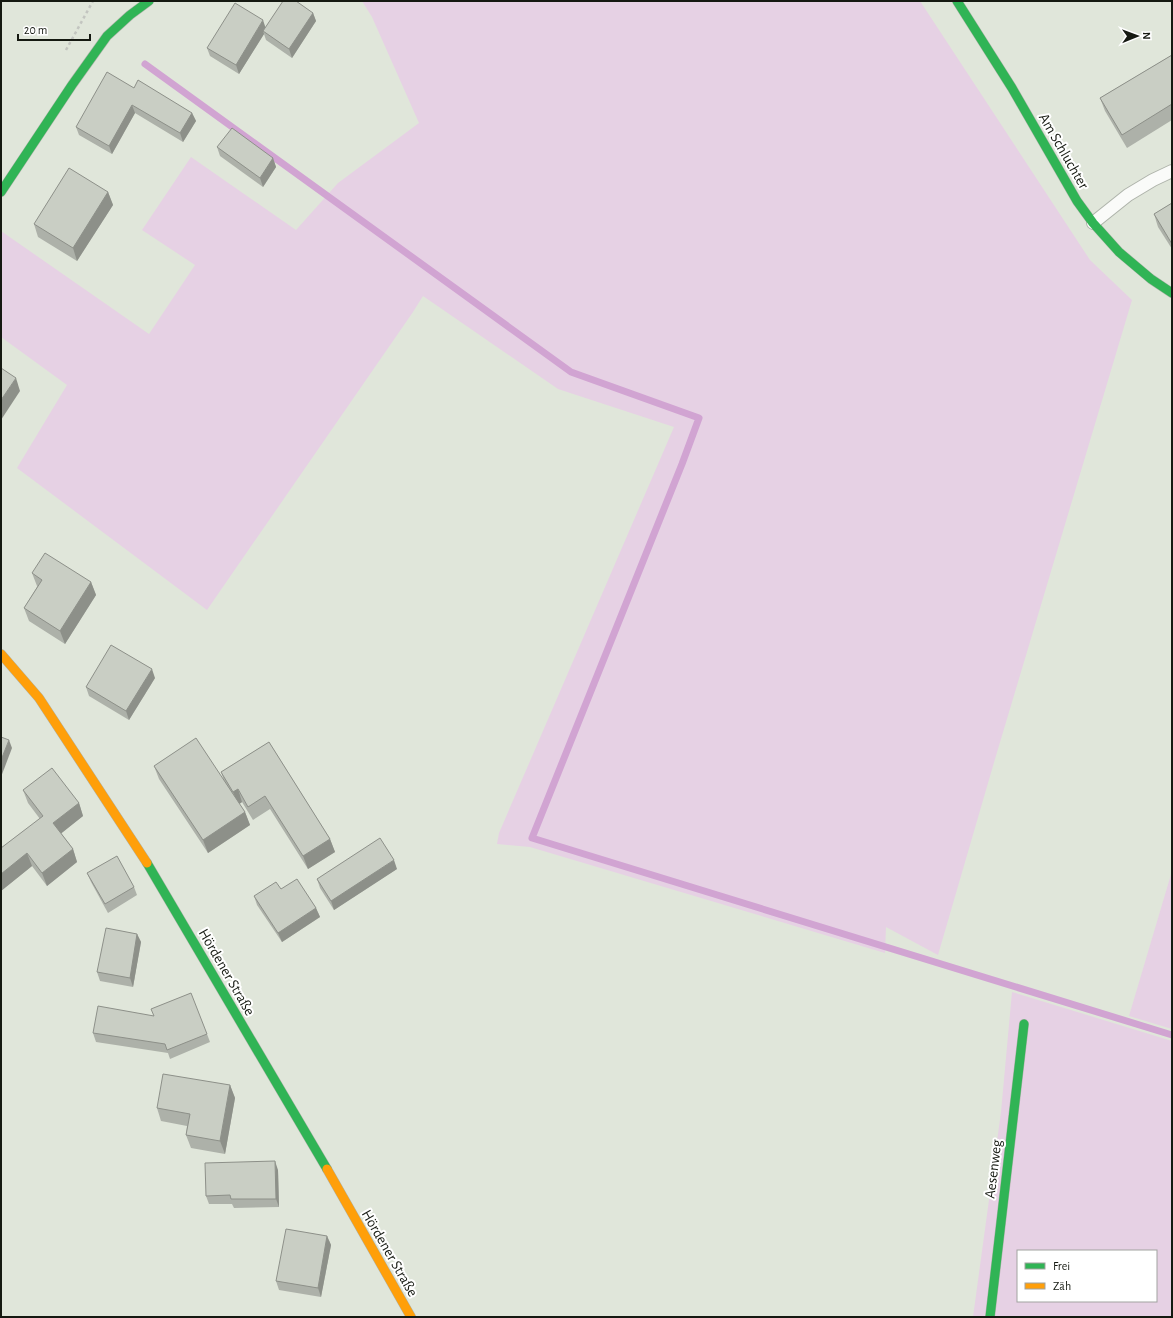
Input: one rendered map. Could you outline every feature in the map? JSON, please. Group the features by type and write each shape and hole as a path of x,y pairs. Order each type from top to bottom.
{"street":[{"path":"1,192 72,85 108,36 130,15 149,1"},
{"name":"Am Schluchter","path":"957,1 1012,88 1077,201 1119,252 1150,279 1172,293"},
{"name":"Hördener Straße","path":"1,654 39,698 156,877 411,1317"},
{"name":"Aesenweg","path":"990,1317 1024,1024"}],"lane":[{"path":"1094,223 1128,195 1172,171"}],"shaded area":[{"path":"362,1 920,1 1090,260 1132,300 938,955 886,927 885,953 530,847 497,844 499,833 674,427 558,389 423,296 207,610 17,468 67,385 1,337 1,231 149,334 195,265 142,230 191,157 296,230 338,183 419,123 372,17"},
{"path":"1172,871 1172,1029 1129,1016"},
{"path":"1012,992 1172,1041 1172,1317 973,1317 1001,1112"}],"building":[{"path":"283,1 296,1 313,13 289,49 263,31"},
{"path":"235,3 263,20 236,65 207,48"},
{"path":"1172,55 1172,104 1122,135 1100,98"},
{"path":"107,72 134,88 138,80 192,113 180,133 132,105 109,146 76,127"},
{"path":"232,128 273,158 260,178 217,147"},
{"path":"69,168 108,192 73,248 34,224"},
{"path":"1172,203 1172,244 1154,214"},
{"path":"1,368 16,378 1,400"},
{"path":"45,553 91,582 60,631 24,608 42,580 32,573"},
{"path":"111,645 152,669 126,711 86,687"},
{"path":"1,737 9,740 1,760"},
{"path":"196,738 245,812 203,840 154,766"},
{"path":"269,742 330,839 303,856 265,796 248,807 238,789 233,792 221,772"},
{"path":"52,768 79,803 53,823 73,849 42,873 27,853 1,874 1,848 43,816 23,790"},
{"path":"380,838 394,860 331,901 317,879"},
{"path":"117,856 134,887 105,904 87,873"},
{"path":"297,879 316,908 278,933 254,896 276,882 281,889"},
{"path":"106,928 137,934 130,978 97,972"},
{"path":"191,993 207,1034 167,1050 165,1044 93,1033 98,1006 154,1016 151,1009"},
{"path":"163,1074 230,1085 220,1141 186,1135 190,1114 157,1108"},
{"path":"275,1161 276,1199 231,1199 230,1195 206,1196 205,1163"},
{"path":"286,1229 327,1236 318,1288 276,1281"}],"waterway":[{"path":"145,64 571,372 699,418 532,838 1172,1035"}],"traffic: fast":[{"path":"1,192 72,85 107,36 130,15 149,1"},
{"path":"957,1 1012,88 1077,201 1093,223 1119,252 1151,279 1172,293"},
{"path":"147,863 327,1169"},
{"path":"990,1317 1024,1024"}],"traffic: slow":[{"path":"1,654 39,698 147,863"},
{"path":"327,1169 411,1317"}]}
